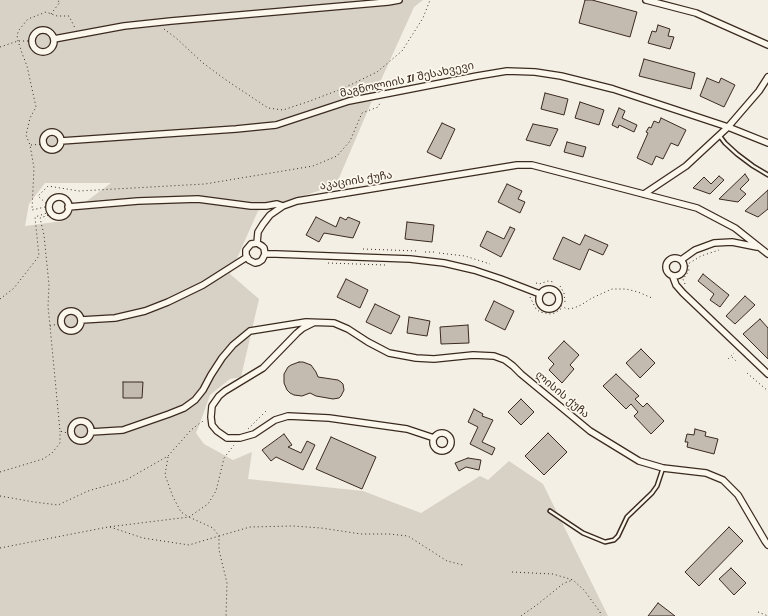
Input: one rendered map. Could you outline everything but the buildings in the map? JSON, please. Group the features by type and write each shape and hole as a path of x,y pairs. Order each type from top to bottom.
{"street":[{"path":"54,39 124,26 156,22 399,0"},
{"path":"646,0 696,13 768,45"},
{"path":"43,30 50,32 54,39 51,49 44,52 34,48 32,42 32,38 36,32 43,30"},
{"name":"მაგნოლიის II შესახვევი","path":"61,141 276,125 349,101 507,71 535,72 561,76 613,89 728,127 768,143"},
{"path":"644,194 686,166 728,127 759,91 768,77"},
{"path":"49,132 55,132 60,135 61,141 59,147 54,150 47,149 43,144 43,138 49,132"},
{"name":"აკაციის ქუჩა","path":"257,243 258,232 270,214 282,206 298,201 517,165 532,165 697,208 735,228 759,247"},
{"path":"61,198 66,201 68,207 67,213 58,217 51,211 52,200 61,198"},
{"path":"68,207 138,201 198,199 251,206 277,204 282,206"},
{"path":"681,260 695,250 714,243 732,242 759,247 768,254"},
{"path":"257,243 264,248 265,254 262,260 255,263 249,260 246,252 252,244 257,243"},
{"path":"265,254 410,259 444,263 474,270 540,294"},
{"path":"81,320 115,318 145,311 203,285 247,257"},
{"path":"672,258 678,258 684,263 684,271 678,276 673,276 670,276 666,271 667,262 672,258"},
{"path":"673,276 676,285 683,294 768,374"},
{"path":"547,289 553,290 558,294 558,303 553,308 546,308 541,304 540,294 547,289"},
{"path":"69,312 75,312 78,314 81,320 78,328 72,331 67,330 62,323 62,317 69,312"},
{"name":"ლისის ქუჩა","path":"91,432 124,430 163,417 184,408 195,400 203,390 222,358 233,345 250,331 306,322 334,323 348,329 368,342 390,353 416,358 434,359 474,355 494,356 505,360 590,431 639,461 663,468 706,473 723,480 738,495 768,544"},
{"path":"314,323 303,328 297,333 264,368 219,396 212,406 210,417 212,424 217,430 228,438 240,438 254,434 275,420 288,416 329,418 407,429 434,438"},
{"path":"80,422 83,422 89,426 91,432 89,438 84,441 75,439 72,434 72,427 80,422"}],"lane":[{"path":"719,135 737,154 768,175"},
{"path":"550,511 583,533 605,542 614,540 618,536 627,517 652,493 657,486 663,468"}],"path":[{"path":"51,14 60,2 56,0"},
{"path":"156,22 203,63 226,80 268,108 283,110 344,88 377,72 402,51 423,18 430,0"},
{"path":"51,211 32,210 34,168 30,145 26,136 30,118 36,107 27,66 17,35 18,30 28,18 46,12 57,16 69,16 78,34"},
{"path":"0,47 18,41 32,42"},
{"path":"51,211 38,196 48,186 79,191 205,184 313,166 337,156 350,141 362,113 378,107 380,101 378,96"},
{"path":"30,145 43,144"},
{"path":"0,299 14,288 39,256 35,217 51,211"},
{"path":"0,472 43,459 52,453 60,443 48,306 48,271 44,236 40,218 51,211"},
{"path":"363,248 418,251"},
{"path":"685,285 683,279 688,271 688,264 709,252 723,249"},
{"path":"425,252 435,252"},
{"path":"439,253 465,256 490,264"},
{"path":"548,281 548,286"},
{"path":"536,283 539,284 548,281 554,282"},
{"path":"560,286 564,293 565,302"},
{"path":"558,303 567,309 574,308 612,289 626,289 652,298"},
{"path":"527,295 540,312 550,314 555,313 563,307"},
{"path":"50,326 62,323"},
{"path":"728,359 734,353"},
{"path":"731,356 737,362"},
{"path":"747,373 768,391"},
{"path":"0,548 108,527 189,517 208,504 216,491 224,458 249,427 266,411"},
{"path":"0,496 58,505 88,491 126,480 168,456 192,430 210,417"},
{"path":"60,431 72,434"},
{"path":"168,456 165,475 173,497 181,512 213,528 219,536 219,550 227,583 226,616"},
{"path":"108,527 143,538 189,545 250,528 294,526 321,528 361,534 408,536 447,561 463,565"},
{"path":"512,572 553,574 573,580 584,590 600,612 601,616"},
{"path":"521,616 564,583 573,580"},
{"path":"758,612 768,616"}],"shaded area":[{"path":"0,0 423,0 414,7 336,185 258,211 230,274 259,299 241,377 230,379 210,395 196,433 204,444 233,460 252,452 248,479 363,491 421,513 480,476 488,480 509,461 543,484 608,616 0,616","holes":["45,183 111,183 68,215 63,221 25,226 29,204"]}]}
